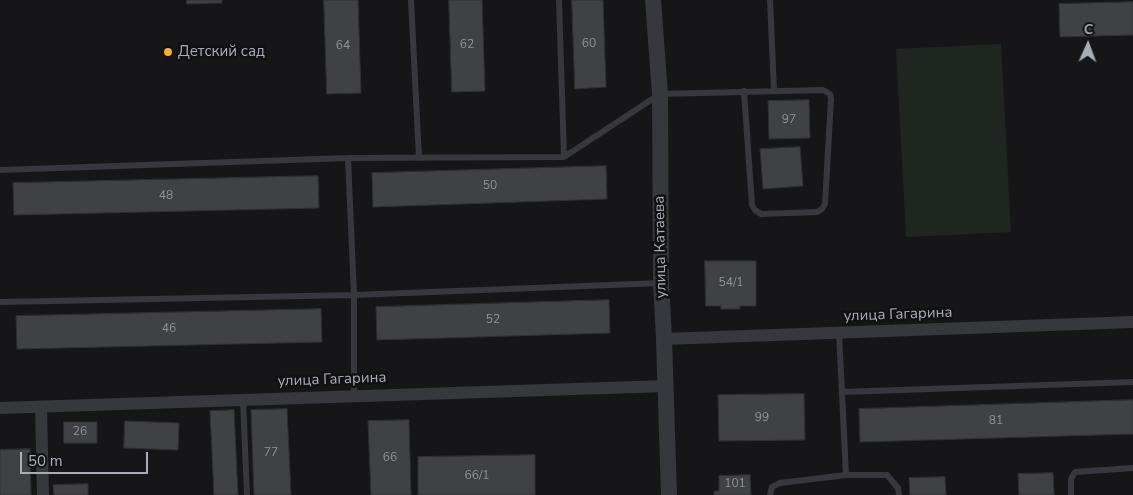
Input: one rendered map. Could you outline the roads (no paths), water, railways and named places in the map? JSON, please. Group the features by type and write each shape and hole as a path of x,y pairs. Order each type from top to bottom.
{"street":[{"name":"улица Катаева","path":"653,0 660,94 660,283 664,338 669,495"},
{"name":"улица Гагарина","path":"664,338 1133,322"},
{"name":"улица Гагарина","path":"0,408 666,386"},
{"path":"41,407 43,495"}],"lane":[{"path":"411,0 419,158"},
{"path":"559,0 564,157"},
{"path":"770,0 774,90"},
{"path":"0,170 348,158 564,157 660,94 744,91 774,90 823,90 830,94 831,99 824,204 822,209 817,212 761,214 755,210 752,205 744,91"},
{"path":"348,158 354,295 354,395"},
{"path":"0,302 354,295 660,283"},
{"path":"839,333 846,475"},
{"path":"842,392 1133,382"},
{"path":"243,399 247,495"},
{"path":"1071,495 1071,479 1075,472 1133,468"},
{"path":"770,495 772,487 780,483 846,475 887,475 898,488 899,495"}],"place":[{"name":"Детский сад","path":"168,52"}]}
